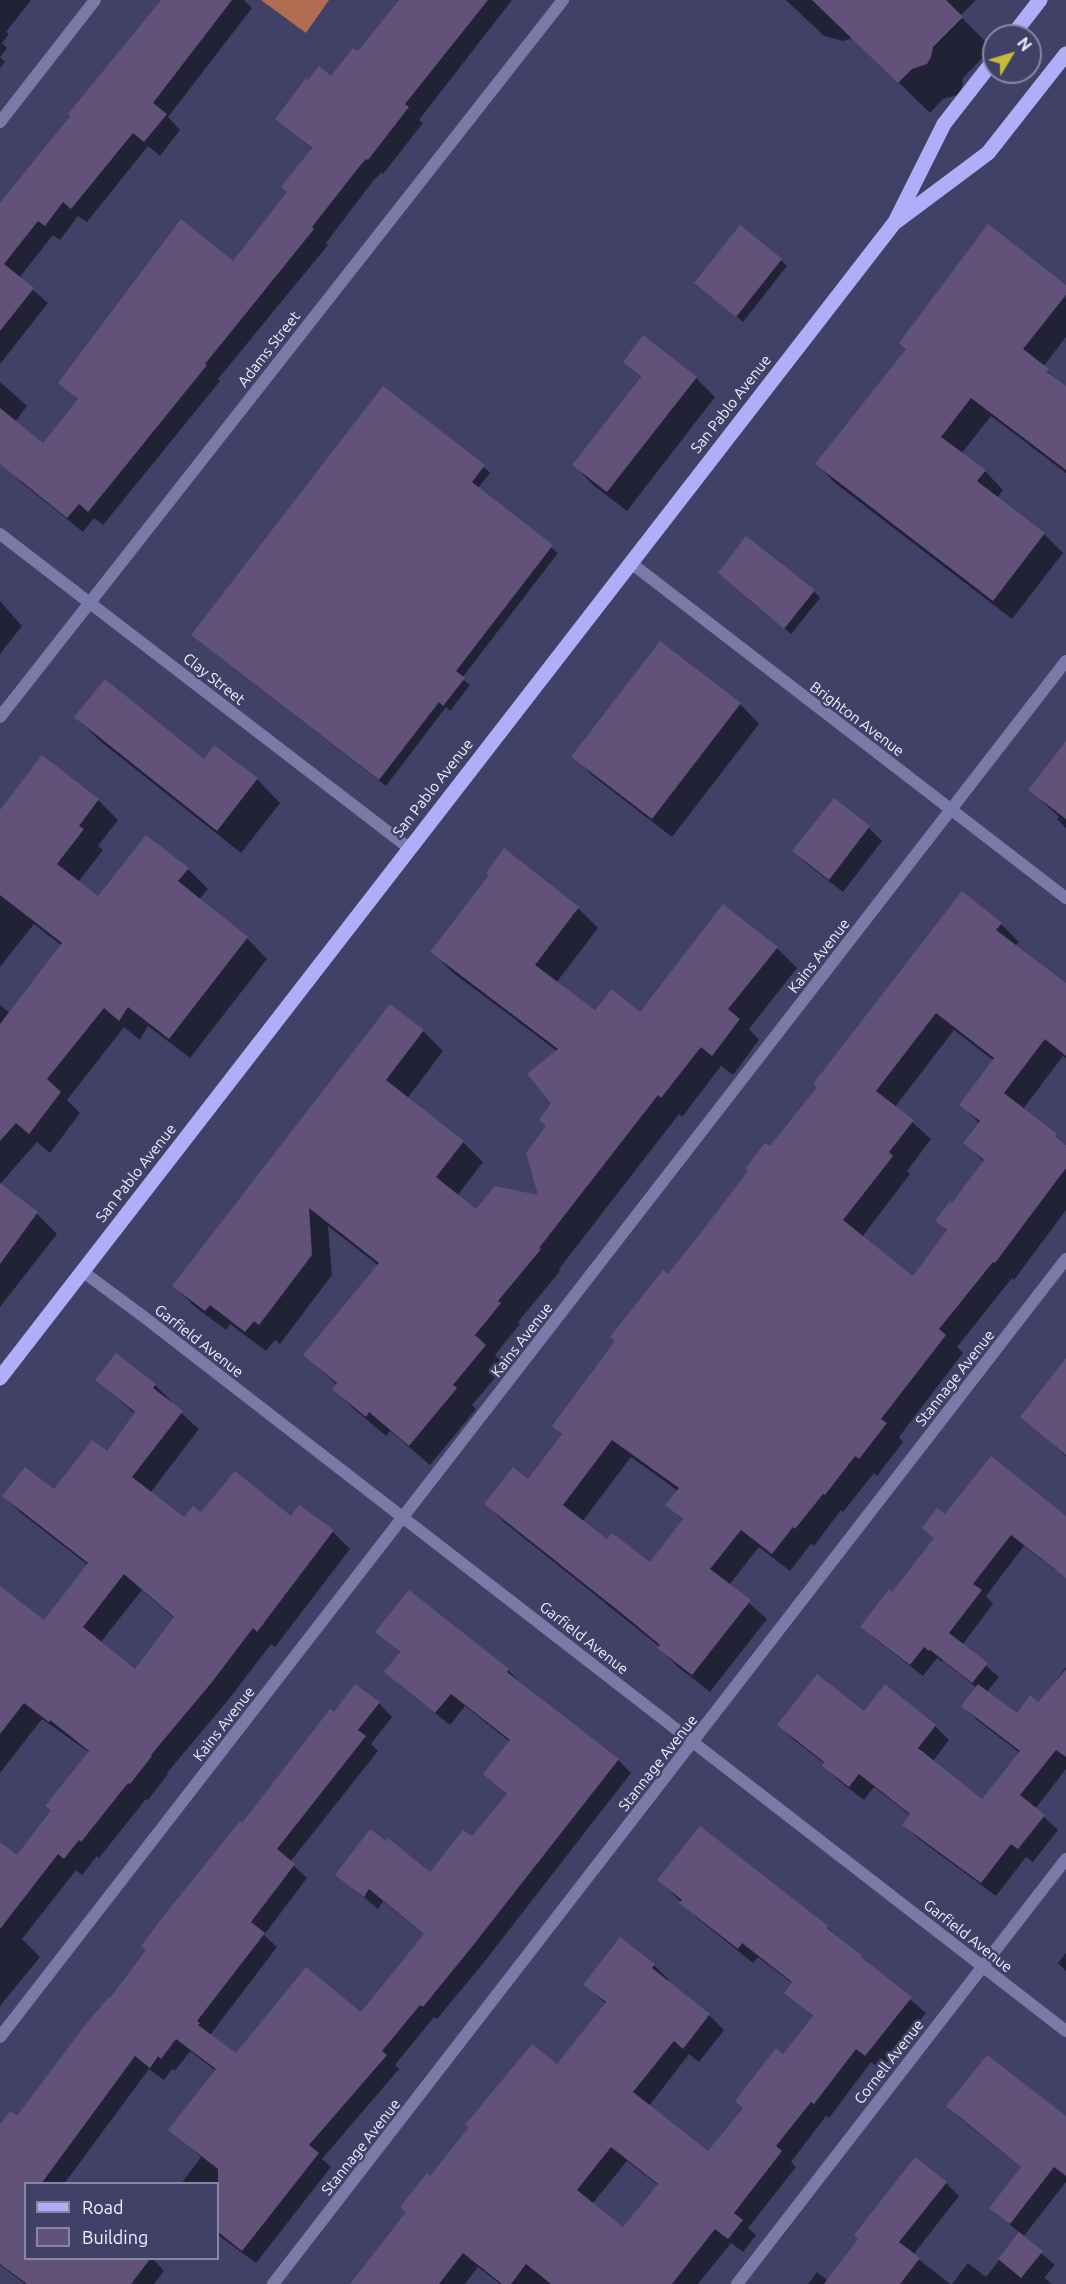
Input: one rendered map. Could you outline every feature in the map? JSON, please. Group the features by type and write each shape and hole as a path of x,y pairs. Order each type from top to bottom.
{"main road":[{"path":"1021,24 1040,0"},
{"name":"San Pablo Avenue","path":"895,222 988,153 1066,54"},
{"name":"San Pablo Avenue","path":"0,1377 895,222 944,124 982,75"}],"street":[{"path":"0,122 95,0"},
{"name":"Adams Street","path":"0,717 563,0"},
{"name":"Clay Street","path":"0,534 409,848"},
{"name":"Brighton Avenue","path":"631,563 1066,898"},
{"name":"Kains Avenue","path":"0,2037 1066,661"},
{"name":"Stannage Avenue","path":"273,2284 1066,1259"},
{"name":"Garfield Avenue","path":"82,1271 1066,2031"},
{"name":"Cornell Avenue","path":"737,2284 1066,1859"}],"shaded area":[{"path":"261,0 329,0 306,33"}],"building":[{"path":"161,0 232,0 153,103 167,114 144,142 133,133 71,209 63,202 45,226 38,221 4,264 34,288 0,331 0,203 70,116 68,114"},
{"path":"399,0 488,0 405,104 409,107 368,160 366,159 359,167 312,227 314,229 110,485 88,512 79,504 67,518 0,464 0,408 43,443 78,399 58,383 181,219 233,261 287,192 281,187 312,148 275,119 306,78 308,80 319,66 331,76 353,48 358,51"},
{"path":"812,0 946,0 963,17 933,47 927,64 912,69 898,83"},
{"path":"988,224 1066,285 1066,295 1023,349 1066,386 1066,470 971,398 941,437 986,470 977,481 1045,533 993,601 815,464 906,349 899,343"},
{"path":"740,225 782,259 736,317 694,283"},
{"path":"643,335 697,377 607,492 572,465 641,377 623,362"},
{"path":"383,386 485,465 472,482 553,545 456,671 465,678 443,706 439,702 379,780 191,635"},
{"path":"746,536 815,590 784,629 718,573"},
{"path":"660,641 741,703 652,819 571,757"},
{"path":"105,679 204,759 214,745 258,778 217,831 74,717"},
{"path":"1066,741 1066,819 1028,790"},
{"path":"42,755 99,799 79,826 84,829 57,864 98,896 146,835 189,868 178,881 248,937 169,1039 128,1007 119,1021 104,1008 47,1079 61,1092 29,1134 16,1123 0,1141 0,1024 62,943 0,895 0,810"},
{"path":"834,798 870,826 829,880 792,851"},
{"path":"504,848 579,907 535,965 595,1010 612,989 640,1012 723,904 778,947 728,1009 740,1019 712,1056 701,1047 661,1098 658,1095 539,1248 541,1249 498,1301 501,1303 475,1335 486,1345 453,1385 457,1388 409,1446 369,1412 366,1417 332,1389 337,1383 303,1355 379,1263 309,1208 312,1255 259,1325 254,1321 245,1332 210,1305 205,1311 172,1286 390,1004 424,1030 386,1080 464,1141 436,1177 476,1209 495,1186 538,1195 526,1153 546,1126 539,1120 551,1103 527,1074 558,1049 430,952 489,875 486,873"},
{"path":"962,891 1002,923 996,930 1066,983 1066,1056 1045,1039 1004,1093 1057,1134 1055,1136 1066,1145 1066,1168 995,1263 993,1262 939,1329 946,1335 881,1419 887,1423 859,1459 855,1456 825,1495 823,1494 795,1529 793,1527 772,1554 741,1530 710,1569 751,1600 692,1675 657,1648 660,1645 625,1616 484,1504 513,1467 528,1479 562,1434 552,1426 615,1341 610,1337 663,1270 668,1274 748,1171 745,1169 765,1143 770,1146 817,1087 813,1084","holes":["936,1013 994,1058 959,1105 980,1121 963,1143 984,1160 952,1203 950,1201 935,1221 947,1230 913,1276 843,1220 893,1156 889,1152 914,1120 876,1091","612,1440 679,1488 665,1505 683,1519 650,1562 612,1533 607,1539 563,1505"]},
{"path":"0,1183 38,1212 0,1264"},
{"path":"116,1353 156,1384 153,1388 183,1411 132,1477 184,1517 193,1506 201,1512 235,1471 291,1516 299,1505 334,1530 257,1632 253,1628 130,1784 128,1783 81,1842 79,1840 64,1859 58,1854 0,1929 0,1842 17,1855 51,1810 45,1806 89,1751 24,1703 0,1734 0,1586 44,1620 88,1563 2,1496 25,1467 54,1489 92,1440 107,1451 135,1412 95,1380","holes":["124,1574 174,1617 135,1669 83,1627"]},
{"path":"1066,1358 1066,1455 1020,1417"},
{"path":"991,1456 1066,1516 1066,1578 1011,1535 973,1584 982,1590 949,1633 988,1663 972,1683 924,1647 910,1665 860,1627 889,1589 892,1592 934,1538 922,1528 937,1508 945,1514"},
{"path":"409,1590 509,1669 507,1672 619,1759 471,1948 423,2007 420,2005 382,2051 387,2055 309,2145 319,2153 242,2251 219,2233 218,2169 168,2130 216,2069 176,2039 161,2059 158,2056 150,2068 135,2056 42,2182 24,2182 24,2260 149,2260 131,2284 27,2284 0,2264 0,2124 10,2111 17,2116 86,2024 110,1998 146,1950 141,1946 166,1913 240,1821 242,1823 330,1709 334,1712 355,1684 380,1702 358,1730 366,1736 277,1849 295,1864 251,1922 265,1933 197,2021 200,2023 198,2025 236,2053 306,1967 361,2012 424,1934 369,1889 364,1897 335,1875 370,1829 386,1841 388,1838 430,1872 463,1830 472,1836 507,1794 483,1774 510,1740 451,1694 435,1713 384,1672 400,1652 375,1632"},
{"path":"1066,1669 1066,1757 1056,1750 1020,1795 1045,1815 1018,1849 1011,1844 981,1883 902,1825 910,1814 859,1774 849,1787 822,1766 824,1762 777,1725 817,1674 864,1711 885,1684 936,1725 918,1748 982,1799 1020,1751 961,1706 978,1684 1017,1713 1030,1695 1038,1702"},
{"path":"700,1826 828,1926 827,1928 861,1957 912,1997 865,2056 856,2049 814,2104 811,2102 776,2146 782,2151 734,2213 743,2220 728,2239 715,2229 672,2284 551,2284 526,2264 511,2284 502,2284 463,2253 439,2284 350,2284 406,2212 400,2207 427,2173 430,2176 469,2127 465,2125 532,2044 557,2064 606,2002 583,1985 620,1937 655,1964 652,1968 710,2014 683,2049 674,2041 633,2092 708,2151 743,2108 735,2101 776,2048 783,2054 813,2016 784,1993 792,1982 742,1943 738,1949 679,1903 682,1900 657,1880","holes":["611,2147 658,2184 623,2227 577,2190"]},
{"path":"987,2055 1066,2116 1066,2176 1054,2167 1010,2224 989,2208 1021,2167 946,2106"},
{"path":"915,2157 947,2182 899,2242 920,2258 900,2284 824,2284 858,2239 854,2235"},
{"path":"1019,2232 1043,2251 1021,2278 998,2259"}]}
